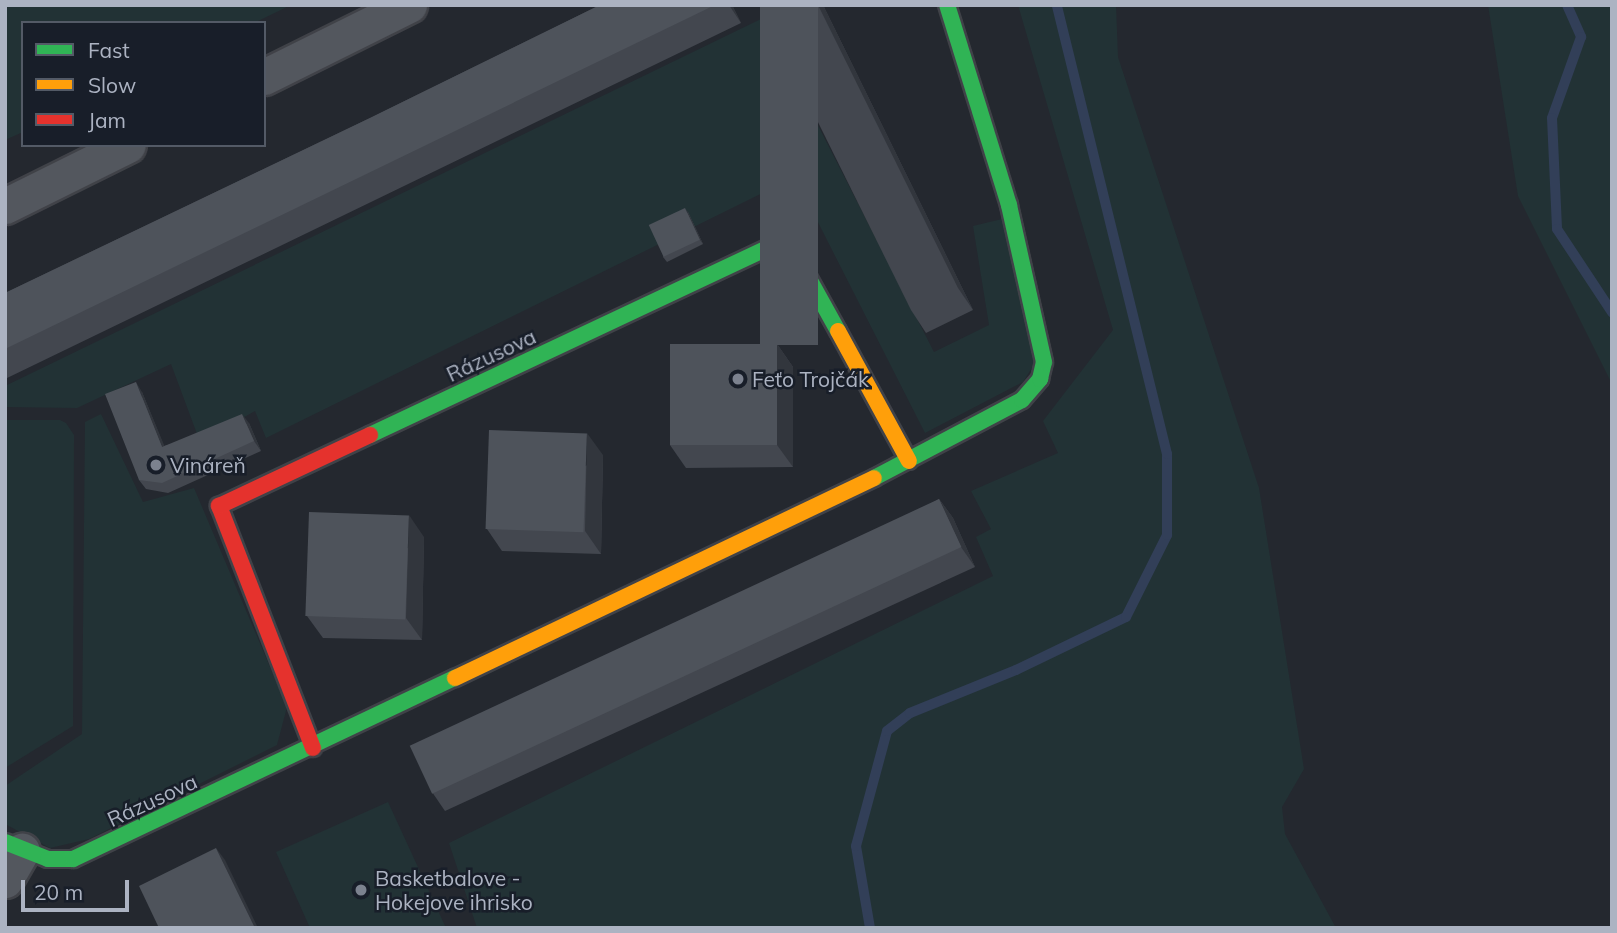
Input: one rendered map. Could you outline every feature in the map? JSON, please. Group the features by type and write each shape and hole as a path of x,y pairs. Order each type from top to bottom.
{"street":[{"path":"266,76 409,5"},
{"name":"Rázusova","path":"11,858 73,859 313,748 909,461 1022,400 1040,379 1044,362 1010,205 947,5"},
{"path":"5,206 124,147"},
{"name":"Rázusova","path":"313,748 219,506 788,239 909,461"}],"shaded area":[{"path":"5,5 291,5 258,21 21,21 21,133 5,140"},
{"path":"1018,5 1116,5 1118,57 1259,488 1304,769 1282,807 1285,834 1336,928 477,928 449,843 993,576 976,537 991,529 971,491 1058,453 1043,421 1113,330"},
{"path":"1488,5 1612,5 1612,384 1518,196"},
{"path":"763,18 934,352 989,325 973,226 1002,219 1038,358 1023,382 925,433 795,177 266,438 255,411 200,442 171,364 77,408 5,407 5,386"},
{"path":"101,414 143,502 194,488 287,707 277,745 89,839 50,848 5,824 5,786 82,734 85,422"},
{"path":"5,420 60,420 66,423 74,435 73,726 5,768"},
{"name":"Basketbalove - Hokejove ihrisko","path":"388,802 446,928 310,928 276,852"}],"building":[{"path":"600,5 715,5 5,349 5,293"},
{"path":"760,5 818,5 818,345 760,345"},
{"path":"685,208 700,240 664,257 649,225"},
{"path":"670,344 777,344 777,445 670,445"},
{"path":"136,382 162,447 242,414 254,441 162,483 139,480 105,394"},
{"path":"489,430 587,433 583,532 486,529"},
{"path":"939,499 961,547 432,794 410,746"},
{"path":"309,512 409,515 405,619 305,616"},
{"path":"216,848 255,928 159,928 139,886"}],"waterway":[{"path":"870,928 856,846 887,731 910,713 1016,670 1126,617 1167,535 1167,454 1057,5"},
{"path":"1567,5 1581,37 1552,118 1557,229 1612,312"}],"traffic: fast":[{"path":"874,478 1022,400 1040,379 1044,362 1009,205 947,5"},
{"path":"370,435 787,239 838,331"},
{"path":"5,842 48,859 73,859 455,678"}],"traffic: slow":[{"path":"838,331 909,461"},
{"path":"455,678 874,478"}],"traffic: jam":[{"path":"313,748 219,506 370,435"}],"place":[{"name":"Feťo Trojčák","path":"738,379"},
{"name":"Vináreň","path":"156,465"},
{"name":"Basketbalove - Hokejove ihrisko","path":"361,890"}]}
